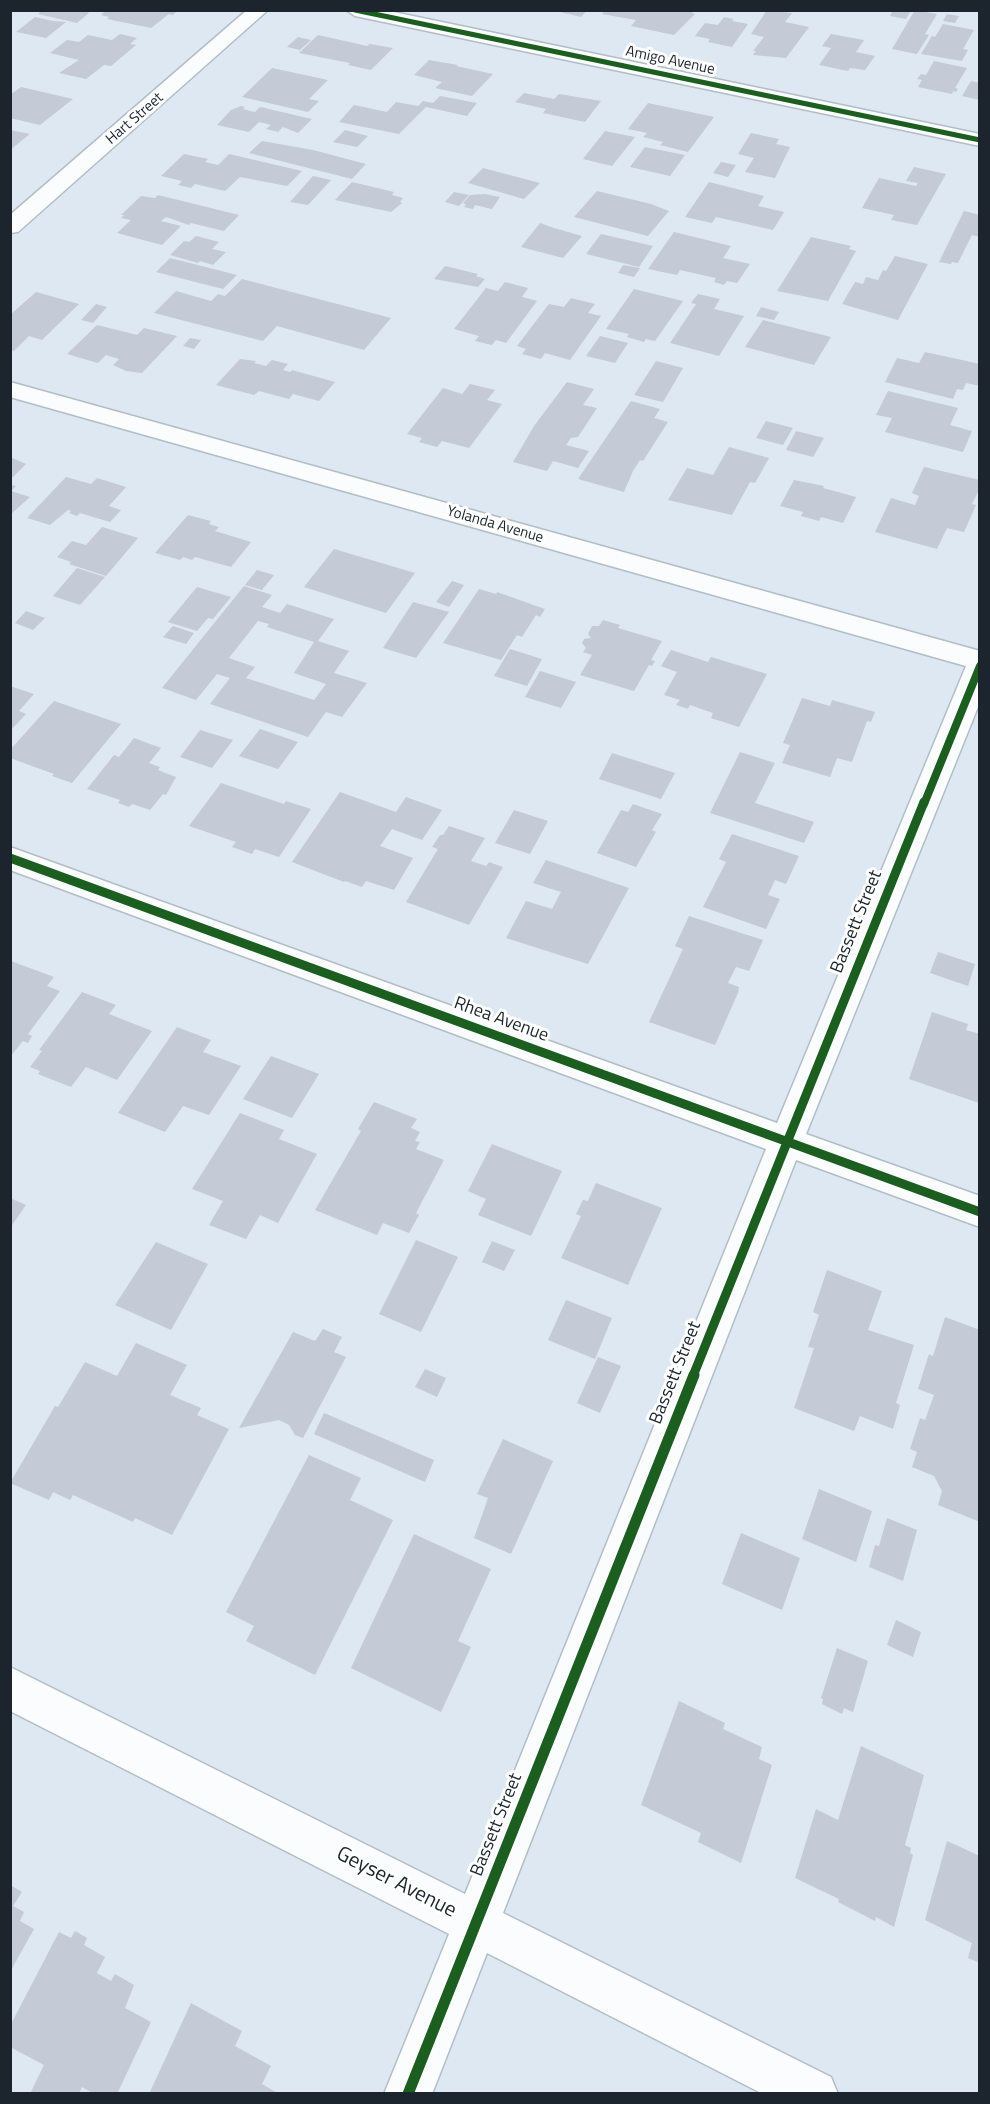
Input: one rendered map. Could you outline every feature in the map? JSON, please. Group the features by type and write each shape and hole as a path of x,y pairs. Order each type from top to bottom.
{"street":[{"name":"Hart Street","path":"10,227 259,10"},
{"name":"Amigo Avenue","path":"355,10 980,140"},
{"name":"Yolanda Avenue","path":"10,388 980,661"},
{"name":"Bassett Street","path":"408,2094 786,1142 980,666"},
{"name":"Rhea Avenue","path":"10,858 980,1212"},
{"name":"Geyser Avenue","path":"10,1688 814,2094"}],"building":[{"path":"42,10 89,10 87,12 89,13 77,23 38,14"},
{"path":"106,10 178,10 151,28 107,19 109,17 101,15"},
{"path":"552,10 587,10 581,17"},
{"path":"605,10 694,10 692,13 695,14 674,35 631,26 636,20 602,14"},
{"path":"767,10 792,13 785,22 809,27 786,58 753,55 756,51 753,51 764,37 751,34"},
{"path":"893,10 910,12 906,19 890,16"},
{"path":"915,10 937,14 925,34 929,35 917,54 892,49"},
{"path":"947,14 959,16 955,23 943,21"},
{"path":"35,17 66,22 46,38 16,32"},
{"path":"724,17 748,24 732,47 708,42 710,39 695,36 705,23 718,25"},
{"path":"943,24 974,30 963,49 968,50 962,61 921,54"},
{"path":"120,34 137,38 130,44 136,45 111,66 104,65 86,79 59,73 79,60 50,53 67,40 79,42 88,35 112,40"},
{"path":"831,34 864,40 856,52 875,56 865,70 850,68 848,71 819,65 831,48 822,46"},
{"path":"318,35 367,46 370,44 393,48 371,70 348,65 350,63 299,53"},
{"path":"298,37 311,40 300,50 287,47"},
{"path":"429,60 493,74 472,96 435,88 442,82 414,75"},
{"path":"934,61 967,68 955,88 958,89 956,92 953,91 952,94 918,87 922,80 917,79 921,74 926,75"},
{"path":"272,68 328,80 309,99 319,101 308,112 242,97"},
{"path":"971,81 980,83 980,100 962,96"},
{"path":"21,87 73,99 40,125 10,118 10,95"},
{"path":"524,93 554,99 559,94 601,101 585,122 543,113 546,109 515,102"},
{"path":"440,96 477,103 467,116 426,107 399,134 339,122 354,105 387,112 396,102 418,106 423,101 433,103"},
{"path":"648,103 714,117 688,152 660,145 663,142 643,137 647,133 628,129"},
{"path":"241,106 245,107 243,109 255,112 260,107 312,119 298,133 283,127 278,132 266,129 271,125 259,122 249,132 217,125 231,110"},
{"path":"10,130 30,134 10,150"},
{"path":"345,130 368,136 357,147 333,142"},
{"path":"605,131 635,137 612,166 583,159"},
{"path":"751,133 779,139 776,144 790,147 775,178 745,172 754,158 738,154"},
{"path":"262,141 313,150 366,164 352,179 249,153"},
{"path":"645,147 685,155 670,176 630,167"},
{"path":"184,154 208,159 205,162 218,165 229,154 302,171 287,186 240,177 225,191 195,184 191,188 178,185 182,181 161,176"},
{"path":"721,162 736,165 728,177 713,173"},
{"path":"914,167 946,174 917,225 891,220 894,215 862,208 879,178 916,186 918,183 906,181"},
{"path":"483,168 540,183 524,199 468,183"},
{"path":"313,176 331,180 308,205 290,202"},
{"path":"352,182 394,192 392,195 403,198 400,202 402,203 391,212 335,200"},
{"path":"709,182 764,196 758,206 784,212 773,230 716,217 712,223 685,217"},
{"path":"597,191 651,204 669,211 648,236 574,217"},
{"path":"454,192 469,195 459,206 445,202"},
{"path":"485,194 500,197 492,209 475,205 473,209 464,207 466,204 463,203 470,195"},
{"path":"158,195 239,215 224,231 191,223 189,225 166,217 161,221 181,226 162,245 117,233 131,220 121,218 124,215 121,215 141,196 155,198"},
{"path":"964,211 980,215 980,237 972,235 958,263 939,262"},
{"path":"540,223 582,236 563,258 521,247"},
{"path":"674,232 731,246 723,258 750,264 737,283 727,281 724,285 714,282 716,278 680,270 677,275 648,269"},
{"path":"601,234 653,246 639,267 586,254"},
{"path":"196,236 219,242 212,249 226,252 213,265 170,255 184,241 189,242"},
{"path":"811,237 851,246 849,249 856,251 828,301 777,291"},
{"path":"895,256 928,264 898,320 842,304 855,282 863,284 866,277 878,280"},
{"path":"170,258 237,275 223,289 156,272"},
{"path":"623,265 640,268 634,277 618,273"},
{"path":"445,266 478,274 476,276 485,279 478,287 434,279"},
{"path":"242,279 391,318 364,350 277,326 263,341 154,313 176,291 211,301 218,294 225,296"},
{"path":"505,282 528,288 522,297 537,301 506,343 496,340 492,345 475,341 479,336 454,329 486,288 498,291"},
{"path":"634,289 683,301 655,341 646,339 644,342 627,337 629,334 606,329"},
{"path":"36,292 79,304 42,340 29,336 14,351 10,350 10,315"},
{"path":"698,294 720,299 714,309 744,316 719,356 670,343 696,304 691,303"},
{"path":"571,298 595,304 588,313 601,316 570,360 545,353 541,359 522,354 526,349 517,346 549,304 564,307"},
{"path":"96,304 107,307 93,323 81,320"},
{"path":"761,307 779,312 774,320 756,316"},
{"path":"763,320 831,337 814,365 745,347"},
{"path":"97,325 137,335 144,328 177,336 142,373 126,371 113,365 119,359 106,355 98,363 67,354"},
{"path":"600,336 628,343 615,363 586,356"},
{"path":"190,338 201,340 194,349 183,346"},
{"path":"925,352 980,364 980,386 966,383 963,390 957,389 953,399 885,382 897,358 919,363"},
{"path":"240,359 256,361 254,363 266,366 272,360 288,364 283,370 290,372 292,370 335,382 319,401 293,394 289,399 259,391 254,395 216,385"},
{"path":"656,361 683,368 663,402 634,395"},
{"path":"567,382 594,389 583,405 597,408 578,437 571,438 566,445 589,451 578,468 553,461 547,471 513,462 534,426"},
{"path":"470,384 495,390 487,400 502,404 469,448 442,441 437,447 419,442 422,438 407,434 443,388 462,394"},
{"path":"888,391 958,408 950,425 972,431 963,452 885,432 892,418 876,415"},
{"path":"631,401 660,409 654,418 668,422 643,461 640,460 633,471 624,492 578,479"},
{"path":"766,421 793,428 783,445 756,438"},
{"path":"796,431 824,438 813,457 786,450"},
{"path":"729,447 769,458 755,483 750,482 732,515 668,500 687,468 713,475"},
{"path":"10,457 26,464 10,480"},
{"path":"924,467 980,480 980,488 972,504 976,505 964,532 947,528 937,549 875,532 891,498 915,505 919,496 912,493"},
{"path":"66,477 91,484 97,478 126,487 109,506 121,510 110,522 80,513 77,516 69,513 71,511 68,510 50,525 27,518"},
{"path":"794,480 824,486 823,488 856,497 843,523 821,517 819,521 801,516 803,512 780,506"},
{"path":"10,485 16,486 11,491 30,497 10,515"},
{"path":"188,515 211,521 209,524 219,527 215,531 251,542 231,567 195,557 192,560 183,557 180,560 155,553"},
{"path":"102,527 138,538 106,576 69,564 71,562 57,557 72,541 86,545"},
{"path":"334,549 415,573 386,613 304,587"},
{"path":"77,568 105,577 80,605 53,596"},
{"path":"257,570 274,575 262,590 245,585"},
{"path":"452,581 464,585 449,607 436,602"},
{"path":"244,586 272,595 262,607 280,613 287,604 334,619 318,641 349,651 334,673 367,683 342,717 326,712 308,737 210,704 230,678 217,674 196,700 162,688","holes":["258,621 269,624 267,627 314,642 294,673 326,684 314,700 246,678 255,667 229,658"]},
{"path":"197,587 231,597 213,619 208,618 197,631 168,622"},
{"path":"479,589 496,594 497,592 545,609 540,617 536,615 522,637 517,635 501,660 443,643"},
{"path":"413,602 449,612 416,658 383,648"},
{"path":"26,611 45,618 33,630 15,623"},
{"path":"603,620 620,625 618,628 662,641 651,660 655,661 652,666 649,665 634,691 580,675 592,655 583,652 586,648 582,643 584,639 591,638 588,634 592,626 599,626"},
{"path":"173,626 194,633 186,644 163,637"},
{"path":"510,649 542,659 527,686 494,676"},
{"path":"671,650 708,662 711,657 767,674 739,727 711,718 713,713 690,705 688,709 676,705 680,700 664,695 677,672 661,666"},
{"path":"540,671 576,682 561,708 525,697"},
{"path":"10,686 34,694 19,711 26,714 10,731"},
{"path":"802,698 830,706 832,700 875,712 871,722 867,721 852,762 837,758 830,777 782,763 790,745 783,743"},
{"path":"54,701 121,724 72,783 10,758 10,750"},
{"path":"260,729 298,742 278,769 239,756"},
{"path":"200,730 233,740 212,768 180,757"},
{"path":"134,738 161,748 149,763 160,767 158,770 176,777 166,795 163,794 150,810 132,804 129,807 118,803 120,800 87,789 114,755 119,757"},
{"path":"740,752 775,763 755,803 814,822 804,843 710,813"},
{"path":"612,753 675,773 661,799 599,779"},
{"path":"221,783 284,804 286,801 311,809 279,857 255,849 252,854 232,847 236,842 189,826"},
{"path":"340,792 396,812 406,797 442,810 422,840 392,829 380,846 413,858 394,890 366,881 362,887 292,862"},
{"path":"633,804 662,814 652,830 656,832 636,867 597,853 621,810 628,812"},
{"path":"514,810 548,821 530,854 495,843"},
{"path":"449,826 485,838 471,861 486,866 489,862 503,867 469,925 406,902 438,849 432,847"},
{"path":"732,834 799,856 786,884 775,880 768,895 780,899 766,929 703,907 726,862 719,859"},
{"path":"546,860 629,888 588,964 506,938 526,901 552,909 561,892 533,883"},
{"path":"689,916 763,940 749,971 736,967 728,983 739,987 738,993 715,1045 649,1022 683,949 675,946"},
{"path":"938,952 975,964 968,986 930,973"},
{"path":"11,961 54,977 47,986 60,991 28,1034 32,1036 28,1043 23,1041 10,1057"},
{"path":"82,992 116,1005 109,1014 152,1031 117,1080 86,1067 71,1087 38,1074 40,1071 30,1067 42,1051 39,1050"},
{"path":"932,1012 968,1024 966,1030 980,1034 979,1103 909,1079"},
{"path":"177,1027 211,1040 203,1052 241,1066 209,1115 183,1106 165,1132 118,1113"},
{"path":"271,1056 319,1074 292,1118 243,1099"},
{"path":"374,1102 417,1119 411,1128 420,1132 415,1141 420,1142 416,1149 444,1160 416,1213 419,1215 409,1233 383,1223 377,1235 315,1210 361,1131 358,1129"},
{"path":"240,1113 284,1130 279,1139 317,1154 278,1223 260,1215 246,1239 209,1225 223,1201 192,1189"},
{"path":"492,1144 562,1171 531,1236 478,1215 486,1199 468,1191"},
{"path":"596,1183 662,1208 628,1285 561,1258 581,1216 576,1214 583,1200 588,1201"},
{"path":"10,1198 26,1205 10,1228"},
{"path":"416,1240 458,1257 421,1332 379,1314"},
{"path":"492,1241 515,1250 504,1271 482,1262"},
{"path":"156,1242 208,1264 171,1330 115,1305"},
{"path":"827,1270 882,1291 868,1330 914,1345 896,1403 900,1405 893,1429 860,1416 854,1431 794,1408 814,1348 808,1347 819,1315 813,1312"},
{"path":"566,1300 612,1318 595,1359 548,1340"},
{"path":"945,1317 980,1330 980,1522 938,1505 942,1491 934,1476 912,1467 917,1452 910,1449 920,1418 925,1420 934,1395 918,1389 929,1354 933,1356"},
{"path":"323,1329 342,1337 334,1352 346,1357 303,1438 295,1435 289,1425 279,1420 239,1428 293,1332 315,1341"},
{"path":"136,1343 187,1365 170,1395 201,1408 197,1415 229,1429 172,1535 135,1518 133,1522 73,1495 70,1500 53,1492 49,1500 10,1483 55,1406 58,1407 85,1362 117,1376"},
{"path":"598,1357 621,1366 600,1413 577,1403"},
{"path":"425,1369 446,1378 437,1397 415,1387"},
{"path":"324,1413 434,1460 425,1482 314,1434"},
{"path":"503,1439 553,1461 511,1554 474,1538 488,1498 477,1494"},
{"path":"309,1455 361,1478 350,1500 393,1520 315,1675 246,1641 254,1626 226,1612"},
{"path":"819,1489 872,1511 856,1562 802,1539"},
{"path":"887,1518 917,1530 903,1581 869,1567 875,1545 879,1546"},
{"path":"741,1533 800,1558 782,1610 722,1584"},
{"path":"414,1534 491,1569 458,1641 471,1647 441,1712 351,1668"},
{"path":"896,1620 921,1632 913,1657 887,1645"},
{"path":"837,1648 868,1661 853,1712 844,1708 842,1714 822,1704 823,1699 821,1698"},
{"path":"679,1701 725,1723 723,1729 762,1747 759,1759 772,1765 741,1863 698,1842 701,1833 641,1805"},
{"path":"861,1746 924,1775 905,1845 911,1848 910,1853 913,1855 894,1927 876,1917 875,1921 838,1902 839,1899 795,1878 816,1809 838,1820"},
{"path":"947,1841 980,1856 980,1963 968,1958 972,1943 925,1920"},
{"path":"10,1885 22,1892 13,1906 24,1912 20,1921 34,1929 10,1972"},
{"path":"75,1931 87,1938 84,1945 105,1957 97,1973 111,1981 115,1974 134,1985 125,2008 151,2022 117,2094 94,2094 82,2087 79,2094 30,2094 44,2065 10,2047 10,2026 59,1932 71,1938"},
{"path":"191,2003 242,2031 235,2046 271,2066 262,2084 279,2094 149,2094"}],"cycle path":[{"path":"355,10 980,140"},
{"path":"408,2094 786,1142 980,666"},
{"path":"10,858 980,1212"}]}
